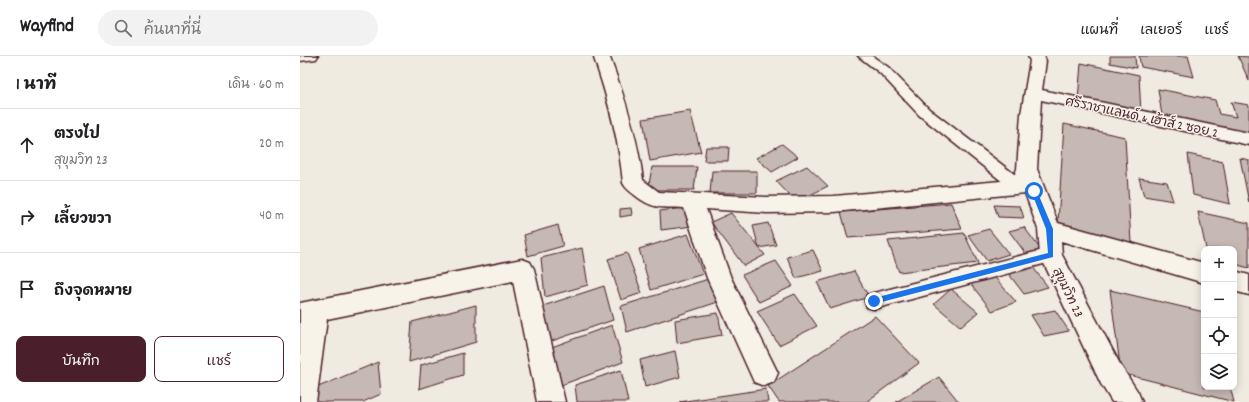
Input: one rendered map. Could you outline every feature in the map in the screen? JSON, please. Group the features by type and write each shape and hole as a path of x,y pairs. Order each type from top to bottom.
{"street":[{"path":"300,56 310,56"},
{"name":"สุขุมวิท 23","path":"1036,56 1038,61 1030,114 1024,178 1050,229 1051,255 1111,376 1128,402"},
{"path":"602,58 618,102 632,166 633,183 654,198 767,205 834,204 1024,178"},
{"name":"ศรีราชาแลนด์ & เฮ้าส์ 2 ซอย 2","path":"1034,93 1249,139"},
{"path":"692,201 719,278 764,373"},
{"path":"1050,229 1201,272"},
{"path":"302,402 308,312 522,269 551,402"},
{"path":"1237,282 1249,285"}],"lane":[{"path":"864,56 884,70 924,112 1024,178"},
{"path":"874,301 1051,255"}],"building":[{"path":"1110,56 1135,56 1136,68 1110,63"},
{"path":"1139,56 1188,56 1194,77 1141,67"},
{"path":"1238,56 1249,57 1249,81"},
{"path":"1081,63 1139,75 1141,114 1078,100"},
{"path":"1158,89 1215,100 1219,114 1236,117 1231,102 1249,105 1249,134 1162,116"},
{"path":"690,111 701,152 650,161 643,119"},
{"path":"1064,124 1125,137 1131,243 1058,223"},
{"path":"782,144 798,157 772,172 756,158"},
{"path":"706,147 729,147 728,161 704,161"},
{"path":"1188,154 1223,162 1230,204 1193,195"},
{"path":"1240,158 1249,160 1249,203"},
{"path":"807,166 828,186 796,202 776,181"},
{"path":"652,167 697,167 694,190 648,190"},
{"path":"712,171 757,171 757,193 710,193"},
{"path":"1139,178 1167,182 1173,201 1144,196"},
{"path":"951,203 962,229 848,238 841,212"},
{"path":"994,205 1020,206 1024,218 998,217"},
{"path":"690,207 693,226 661,230 660,211"},
{"path":"631,208 632,215 620,217 620,209"},
{"path":"1198,212 1249,223 1249,268 1237,265 1237,246 1205,246"},
{"path":"731,213 765,255 744,266 711,222"},
{"path":"768,223 776,245 759,248 753,226"},
{"path":"558,225 563,246 528,256 524,235"},
{"path":"1024,227 1041,250 1026,254 1009,231"},
{"path":"989,229 1009,254 987,261 968,235"},
{"path":"964,233 978,263 899,272 888,241"},
{"path":"688,234 703,274 651,290 639,249"},
{"path":"582,248 588,285 545,297 541,258"},
{"path":"813,250 823,271 796,278 787,257"},
{"path":"627,253 642,293 621,300 608,259"},
{"path":"776,261 793,286 759,302 742,275"},
{"path":"1032,266 1048,287 1024,294 1008,273"},
{"path":"854,271 869,297 830,309 817,282"},
{"path":"992,274 1016,302 992,311 970,283"},
{"path":"715,277 724,300 627,332 621,306"},
{"path":"604,286 613,320 549,342 543,306"},
{"path":"951,289 978,312 961,327 934,304"},
{"path":"1110,290 1201,311 1201,390 1231,390 1234,402 1121,373"},
{"path":"795,294 817,326 779,345 757,311"},
{"path":"476,305 476,342 409,362 412,322"},
{"path":"1055,310 1069,331 1044,336 1031,315"},
{"path":"718,313 722,335 677,343 675,320"},
{"path":"875,316 919,363 866,402 779,402 768,386"},
{"path":"612,325 623,362 556,387 549,348"},
{"path":"675,351 680,377 645,387 640,360"},
{"path":"463,353 463,375 419,389 421,365"},
{"path":"378,362 381,394 363,402 311,402 311,390"},
{"path":"621,370 628,402 577,402 575,385"},
{"path":"939,377 959,402 896,402"},
{"path":"766,389 768,402 679,402"}],"route":[{"path":"874,301 1051,255 1050,229 1034,191"}]}
